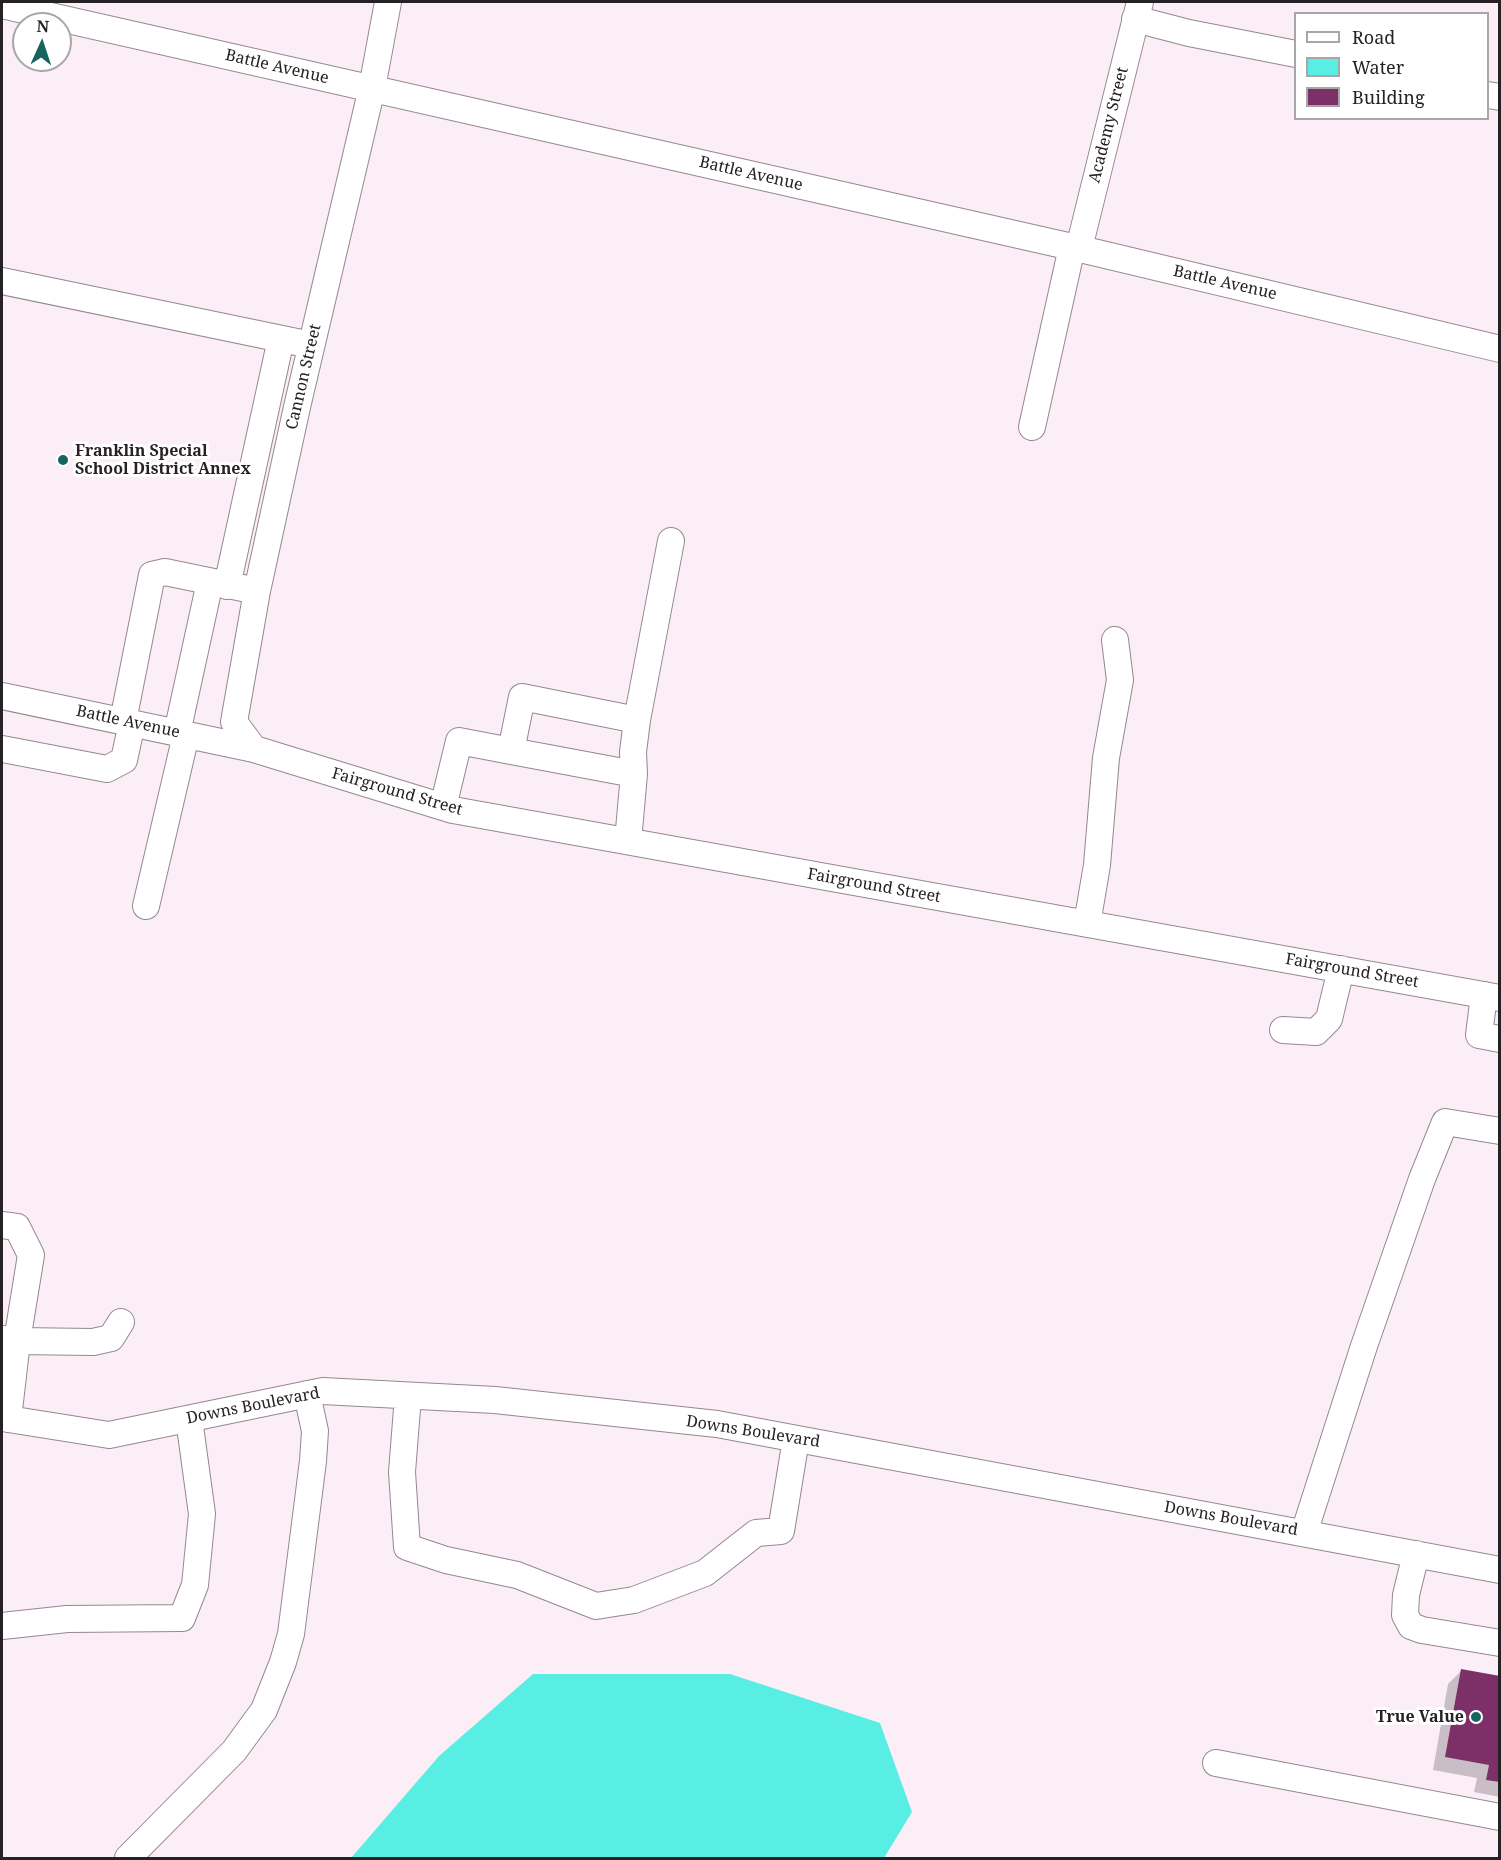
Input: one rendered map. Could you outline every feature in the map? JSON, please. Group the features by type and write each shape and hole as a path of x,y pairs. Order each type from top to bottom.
{"street":[{"name":"Cannon Street","path":"254,749 234,722 257,591 311,345 372,88 388,2"},
{"name":"Battle Avenue","path":"2,5 1075,248 1500,349"},
{"path":"1138,10 1189,33 1294,54"},
{"name":"Academy Street","path":"1032,427 1075,248 1138,10"},
{"path":"2,281 311,345"},
{"path":"146,906 182,734 281,339"},
{"path":"628,842 637,720 671,541"},
{"path":"2,749 107,769 124,760 152,575 165,572 257,591"},
{"path":"1087,924 1097,865 1106,758 1120,680 1115,640"},
{"name":"Battle Avenue","path":"2,696 254,749"},
{"path":"511,752 522,697 637,720"},
{"path":"443,807 459,741 634,774"},
{"name":"Fairground Street","path":"254,749 443,807 1492,996"},
{"path":"1283,1030 1316,1032 1323,1026 1329,1019 1341,969"},
{"path":"1492,996 1479,1035 1500,1039"},
{"path":"1304,1533 1364,1346 1422,1179 1445,1122 1500,1131"},
{"path":"2,1225 17,1227 31,1255 9,1340 5,1419"},
{"path":"9,1340 93,1342 111,1338 121,1322"},
{"name":"Downs Boulevard","path":"5,1419 109,1435 323,1391 495,1400 717,1424 1500,1570"},
{"path":"128,1858 234,1751 264,1710 283,1662 291,1634 313,1461 315,1431 308,1395"},
{"path":"408,1396 402,1472 407,1547 446,1560 517,1575 596,1605 634,1600 705,1573 756,1533 781,1531 796,1439"},
{"path":"2,1626 67,1619 182,1618 195,1585 202,1514 189,1419"},
{"path":"1416,1554 1406,1595 1406,1615 1411,1626 1422,1630 1500,1643"},
{"path":"1216,1763 1500,1817"}],"water":[{"path":"533,1674 730,1674 880,1723 912,1812 884,1858 351,1858 439,1756"}],"building":[{"name":"True Value","path":"1461,1669 1500,1676 1500,1782 1486,1780 1489,1765 1445,1757"}],"place":[{"name":"Franklin Special School District Annex","path":"63,460"},
{"name":"True Value","path":"1476,1717"}]}
